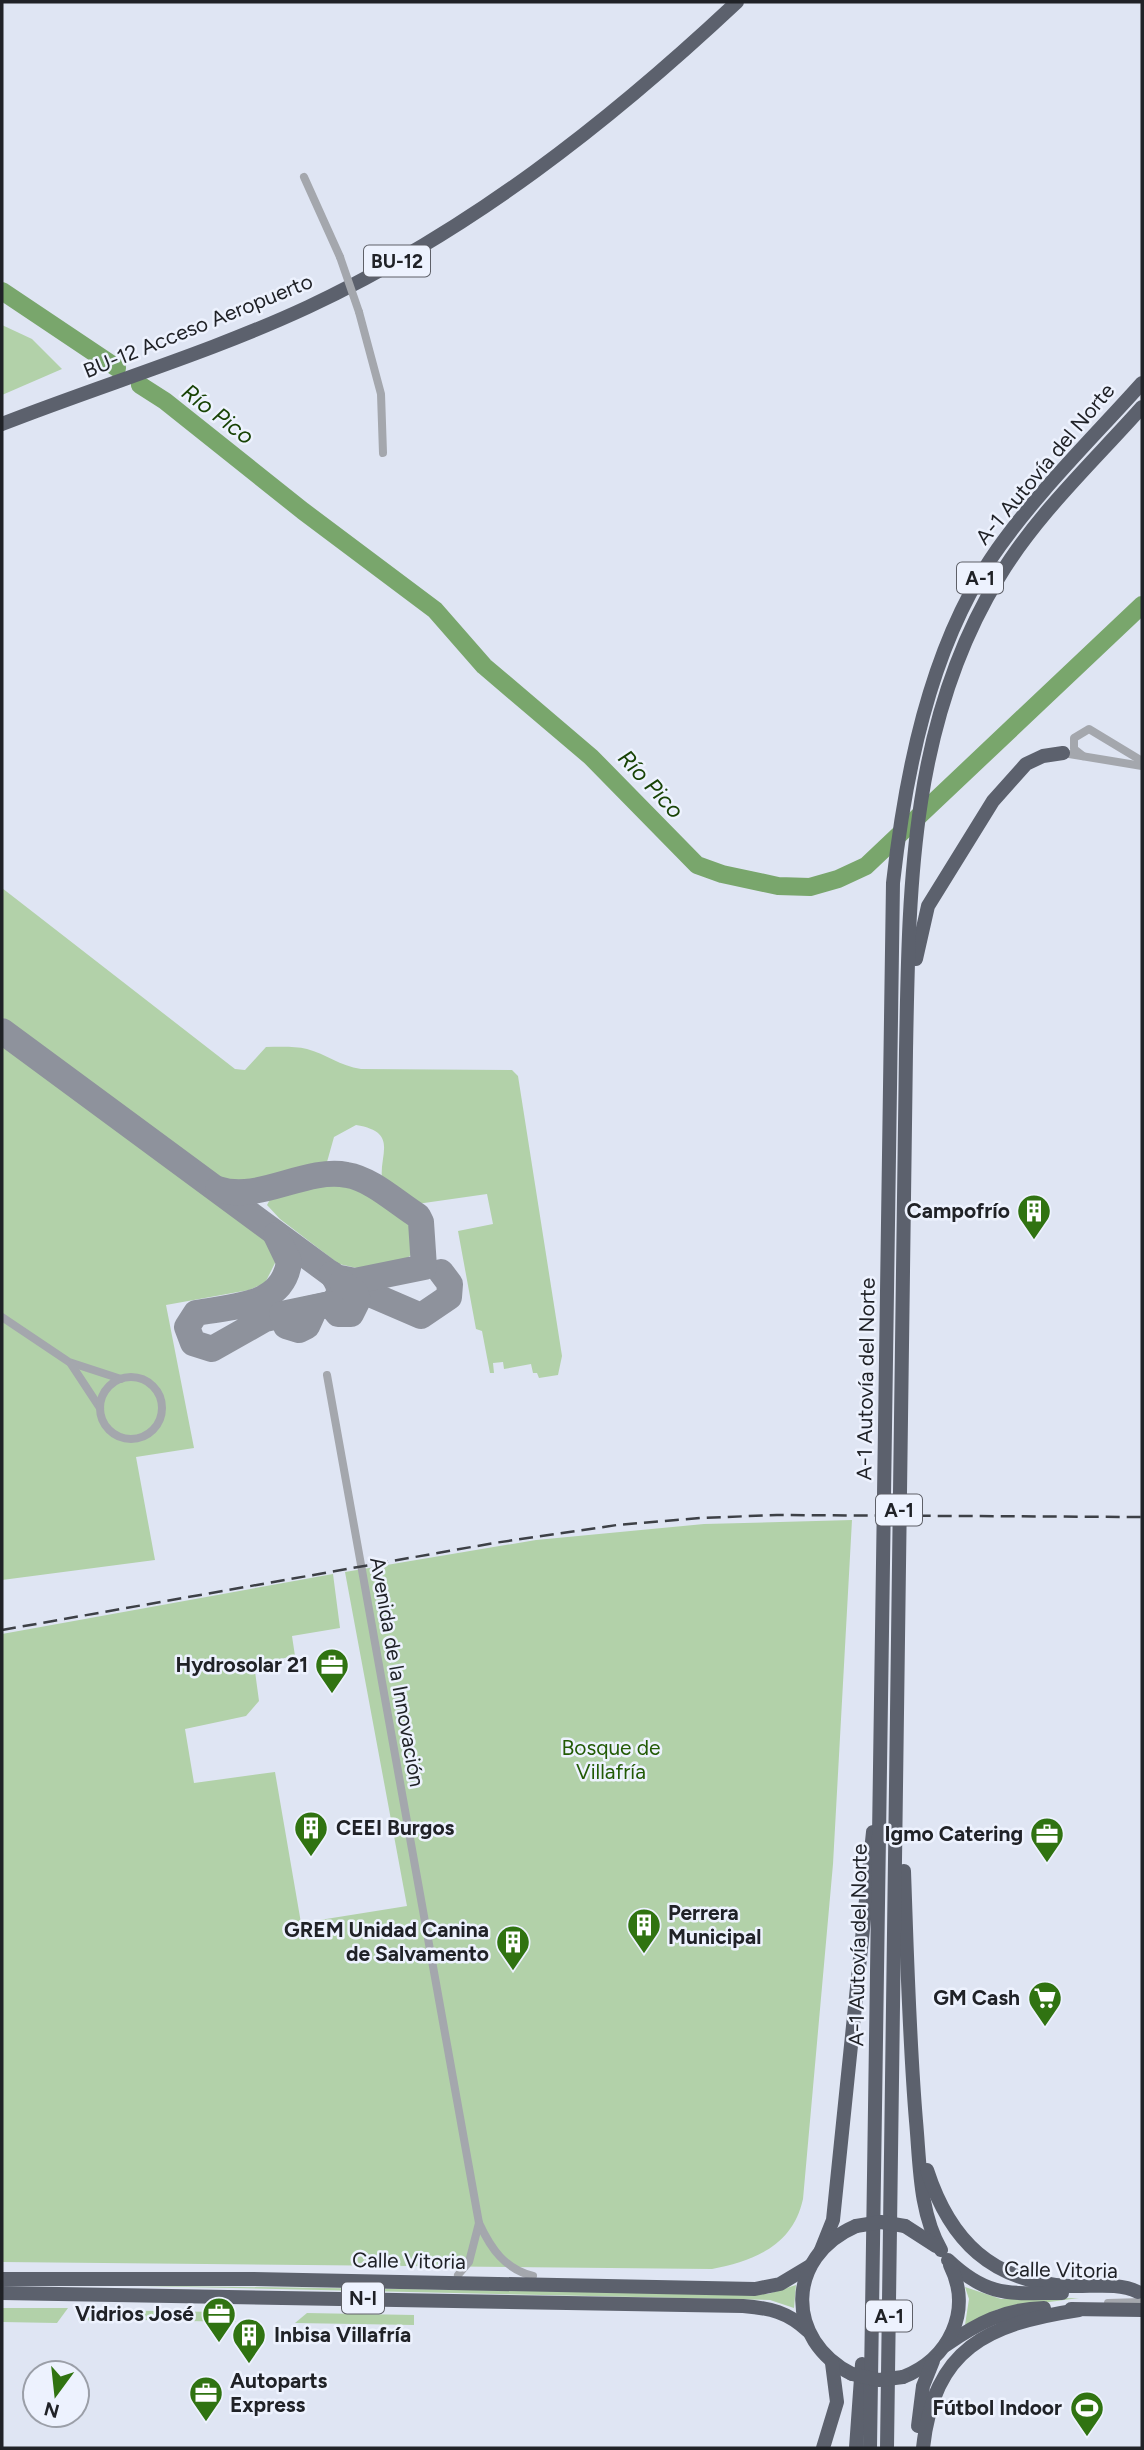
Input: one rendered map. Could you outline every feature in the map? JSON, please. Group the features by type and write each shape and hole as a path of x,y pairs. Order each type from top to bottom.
{"highway":[{"name":"BU-12 Acceso Aeropuerto","path":"2,424 263,327 342,290 422,246 484,208 599,125 737,2"},
{"name":"A-1 Autovía del Norte","path":"870,2448 893,894 896,855 901,818 925,713 948,645 976,583 1010,531 1142,383"},
{"name":"A-1 Autovía del Norte","path":"887,2448 908,926 914,837 920,800 946,700 984,603 1024,541 1142,407"},
{"path":"904,1182 912,1142 917,946 928,906 1007,782 1034,759 1063,752"},
{"path":"897,1696 904,1713 904,1866 910,2045 925,2208 932,2235 944,2255"},
{"name":"A-1","path":"821,2250 833,2220 869,1885 882,1716"},
{"path":"910,2045 927,2169 937,2200 960,2237 989,2262 1016,2276 1055,2285 1119,2286 1141,2296"},
{"name":"N-I","path":"881,2222 905,2226 924,2235 944,2255 956,2277 959,2307 953,2332 934,2359 903,2376 878,2380 852,2374 832,2363 808,2331 802,2295 810,2266 834,2237 856,2226 881,2222"},
{"name":"Calle Vitoria","path":"944,2255 968,2280 1006,2293 1141,2296"},
{"path":"856,2448 873,2258"},
{"name":"Calle Vitoria","path":"2,2279 265,2279 755,2289 789,2281 810,2266"},
{"name":"Calle Vitoria","path":"2,2293 751,2307 778,2311 795,2319 808,2331"},
{"name":"Calle Vitoria","path":"946,2345 989,2318 1015,2310 1142,2310"},
{"path":"923,2448 933,2395 949,2369 973,2344 1008,2325 1079,2310"},
{"path":"916,2448 920,2398 934,2359"},
{"path":"823,2448 837,2402 832,2363"}],"street":[{"path":"304,177 340,257 359,312 381,394 383,453"},
{"path":"1083,756 1074,749 1074,738 1089,729 1142,763"},
{"path":"1063,752 1142,763"},
{"path":"2,1317 69,1362 121,1379 137,1377 154,1387 162,1406 157,1426 140,1438 120,1437 104,1424 100,1408 69,1362"},
{"name":"Avenida de la Innovación","path":"327,1375 479,2223 501,2259 516,2270 533,2276"},
{"path":"100,1408 103,1395 121,1379"},
{"name":"Avenida de la Innovación","path":"458,2275 469,2262 479,2223"},
{"name":"Calle Vitoria","path":"1079,2310 1088,2304 1141,2296"}],"green space":[{"path":"2,325 32,339 62,369 2,395"},
{"path":"2,888 235,1069 245,1070 266,1047 297,1047 361,1069 512,1070 518,1076 562,1356 558,1375 539,1378 537,1373 533,1373 531,1364 504,1369 503,1362 493,1363 494,1373 490,1373 482,1331 476,1329 458,1231 493,1224 487,1194 417,1204 382,1179 384,1145 378,1133 356,1125 334,1137 327,1162 321,1167 235,1183 223,1179 2,1017"},
{"path":"2,1045 267,1241 274,1249 276,1261 265,1283 249,1290 166,1305 194,1448 136,1457 155,1560 2,1580"},
{"path":"336,1183 357,1186 408,1221 413,1249 411,1255 403,1261 361,1269 339,1264 280,1219 267,1205 273,1194"},
{"name":"Bosque de Villafría","path":"852,1520 833,1864 803,2199 791,2228 781,2239 757,2255 712,2269 2,2262 2,1634 333,1574 340,1628 292,1636 295,1656 254,1664 259,1701 246,1716 185,1729 194,1783 275,1772 301,1923 407,1906 345,1572 536,1540 704,1524"},
{"path":"97,2285 768,2294 796,2285 794,2308 770,2300"},
{"path":"965,2287 1001,2299 1079,2298 998,2309 965,2325 969,2299"},
{"path":"2,2308 68,2308 57,2323 2,2322"},
{"path":"96,2310 218,2312 236,2322 95,2319 90,2322 87,2319"},
{"path":"307,2313 414,2315 414,2325 295,2323"}],"waterway":[{"name":"Río Pico","path":"2,291 117,368"},
{"name":"Río Pico","path":"140,385 165,401 303,511 435,610 484,666 591,757 697,865 722,874 778,886 810,887 838,879 866,866 1142,605"}],"taxiway":[{"path":"2,1031 342,1282 421,1316 449,1297 450,1284 441,1272"},
{"path":"218,1189 250,1192 315,1176 347,1175 375,1186 418,1216 421,1222 424,1267 355,1281 340,1278"},
{"path":"276,1235 289,1262 285,1277 277,1288 254,1302 196,1313 187,1327 193,1343 212,1349 265,1319 331,1304 339,1290 332,1274"},
{"path":"312,1315 307,1326 299,1330 286,1326 282,1314 330,1304 338,1314 351,1314 358,1300 355,1292 342,1282"}],"railway":[{"path":"2,1630 494,1543 617,1525 777,1515 1142,1517"}],"place":[{"name":"Campofrío","path":"1034,1241"},
{"name":"Hydrosolar 21","path":"332,1695"},
{"name":"CEEI Burgos","path":"311,1858"},
{"name":"Igmo Catering","path":"1047,1864"},
{"name":"Perrera Municipal","path":"644,1955"},
{"name":"GREM Unidad Canina de Salvamento","path":"513,1972"},
{"name":"GM Cash","path":"1045,2028"},
{"name":"Vidrios José","path":"219,2344"},
{"name":"Inbisa Villafría","path":"249,2365"},
{"name":"Autoparts Express","path":"206,2423"},
{"name":"Fútbol Indoor","path":"1087,2438"}]}
